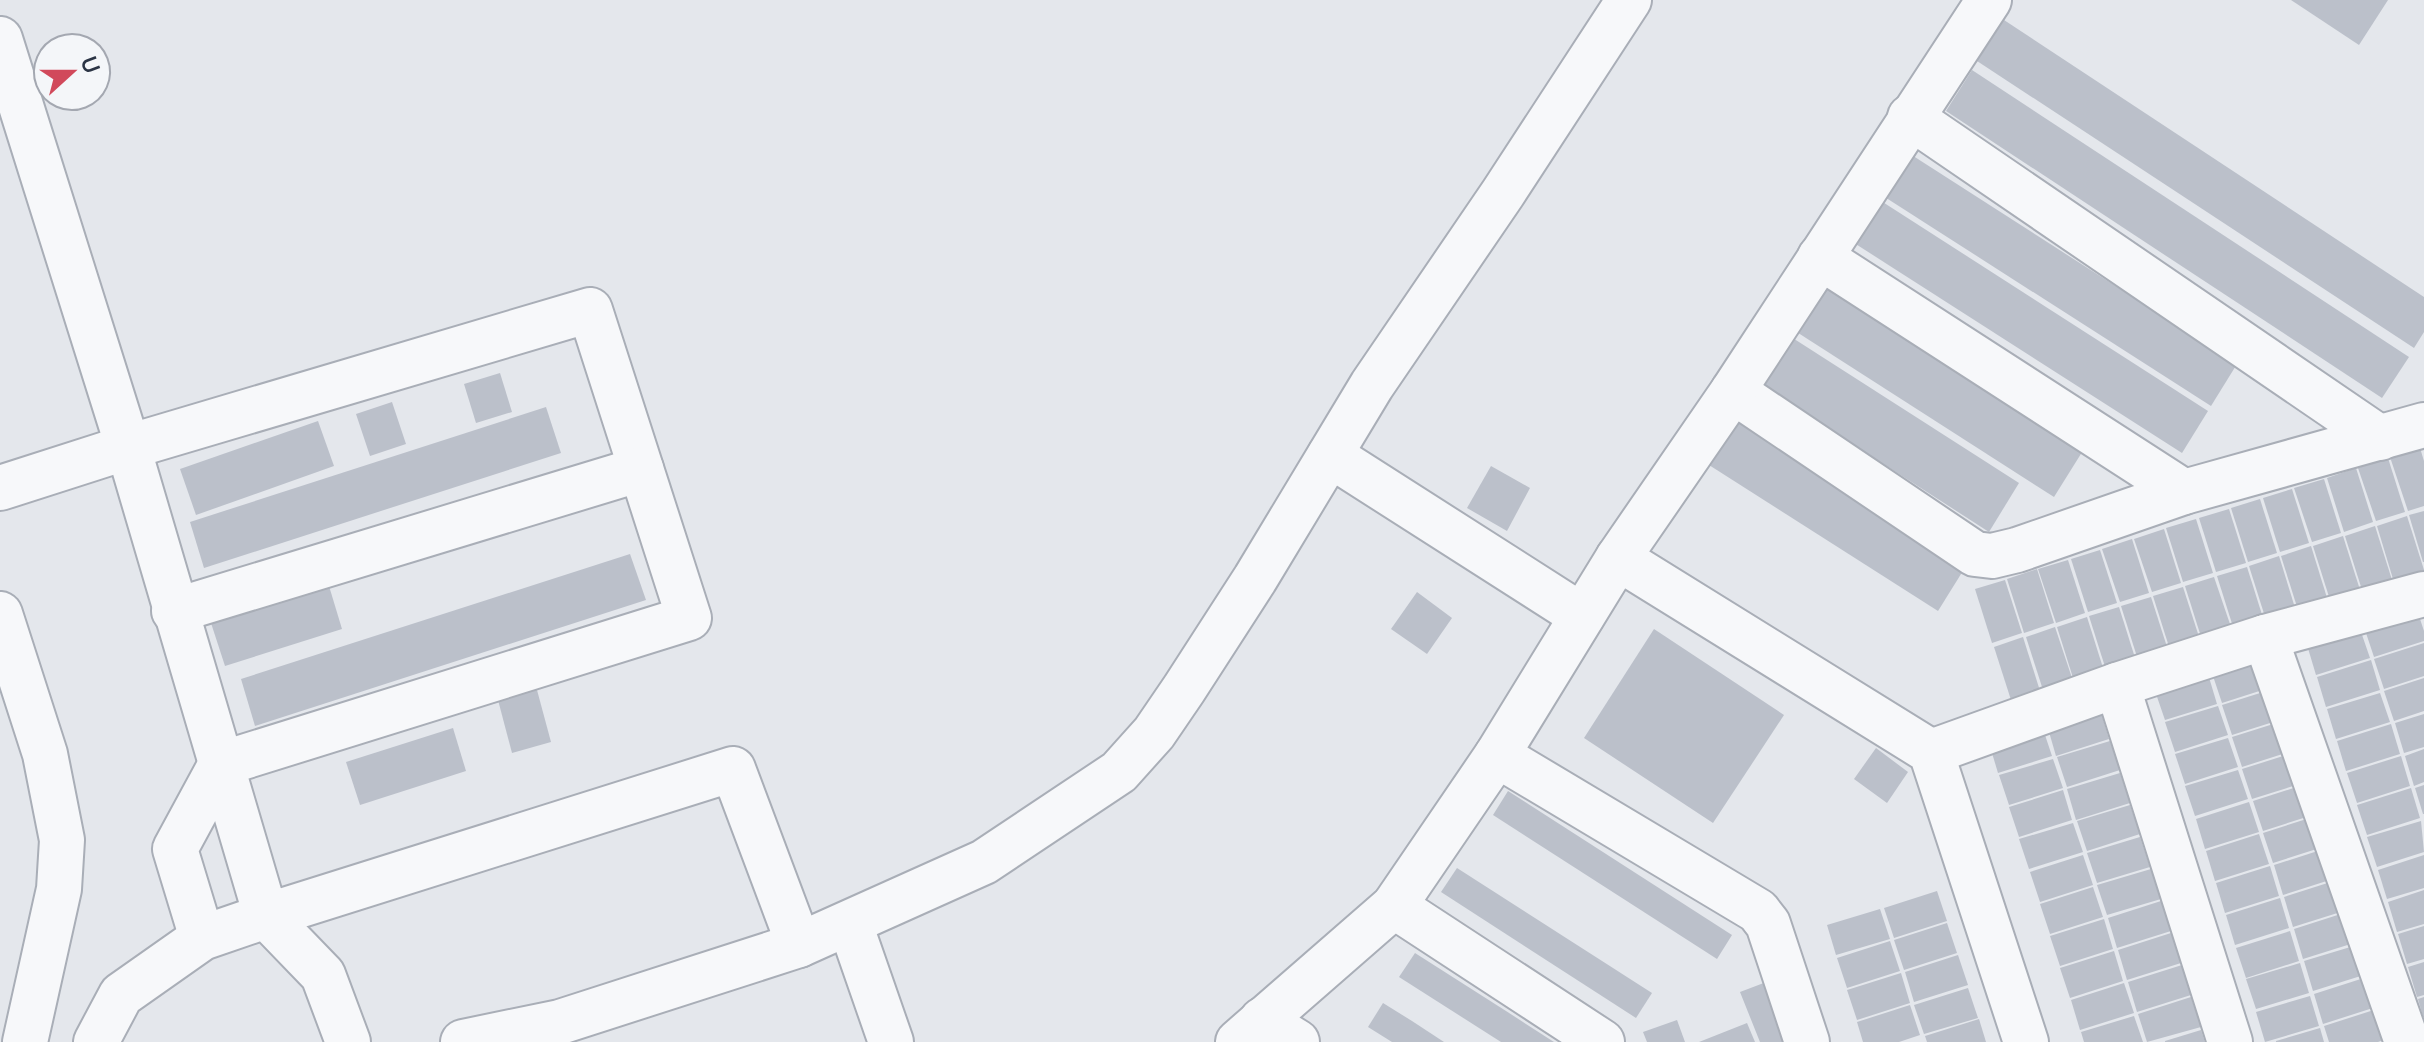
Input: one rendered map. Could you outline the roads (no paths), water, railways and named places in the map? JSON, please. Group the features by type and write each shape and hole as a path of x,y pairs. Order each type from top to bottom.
{"street":[{"path":"463,1042 560,1022 799,945 984,862 1119,772 1154,733 1184,689 1255,579 1372,385 1629,0"},
{"path":"1265,1035 1394,906 1497,755 1618,558 1733,391 1989,0"},
{"path":"0,39 128,447 266,916 323,975 348,1042"},
{"path":"1910,117 2380,438"},
{"path":"1820,257 2184,492"},
{"path":"0,488 590,310 689,618 221,764 175,849 202,938"},
{"path":"1733,391 1975,554 1992,556 2184,492 2424,425"},
{"path":"1330,455 1582,616"},
{"path":"174,611 641,469"},
{"path":"1618,558 1931,752 2026,1042"},
{"path":"1931,752 2117,685 2265,637 2424,594"},
{"path":"0,614 45,754 62,840 59,889 25,1042"},
{"path":"2265,637 2407,1042"},
{"path":"2117,685 2230,1042"},
{"path":"1497,755 1758,911 1768,924 1807,1042"},
{"path":"96,1042 121,995 202,938 733,769 799,945"},
{"path":"1394,906 1602,1042"},
{"path":"850,924 891,1042"},
{"path":"0,1037 16,1042"}]}
